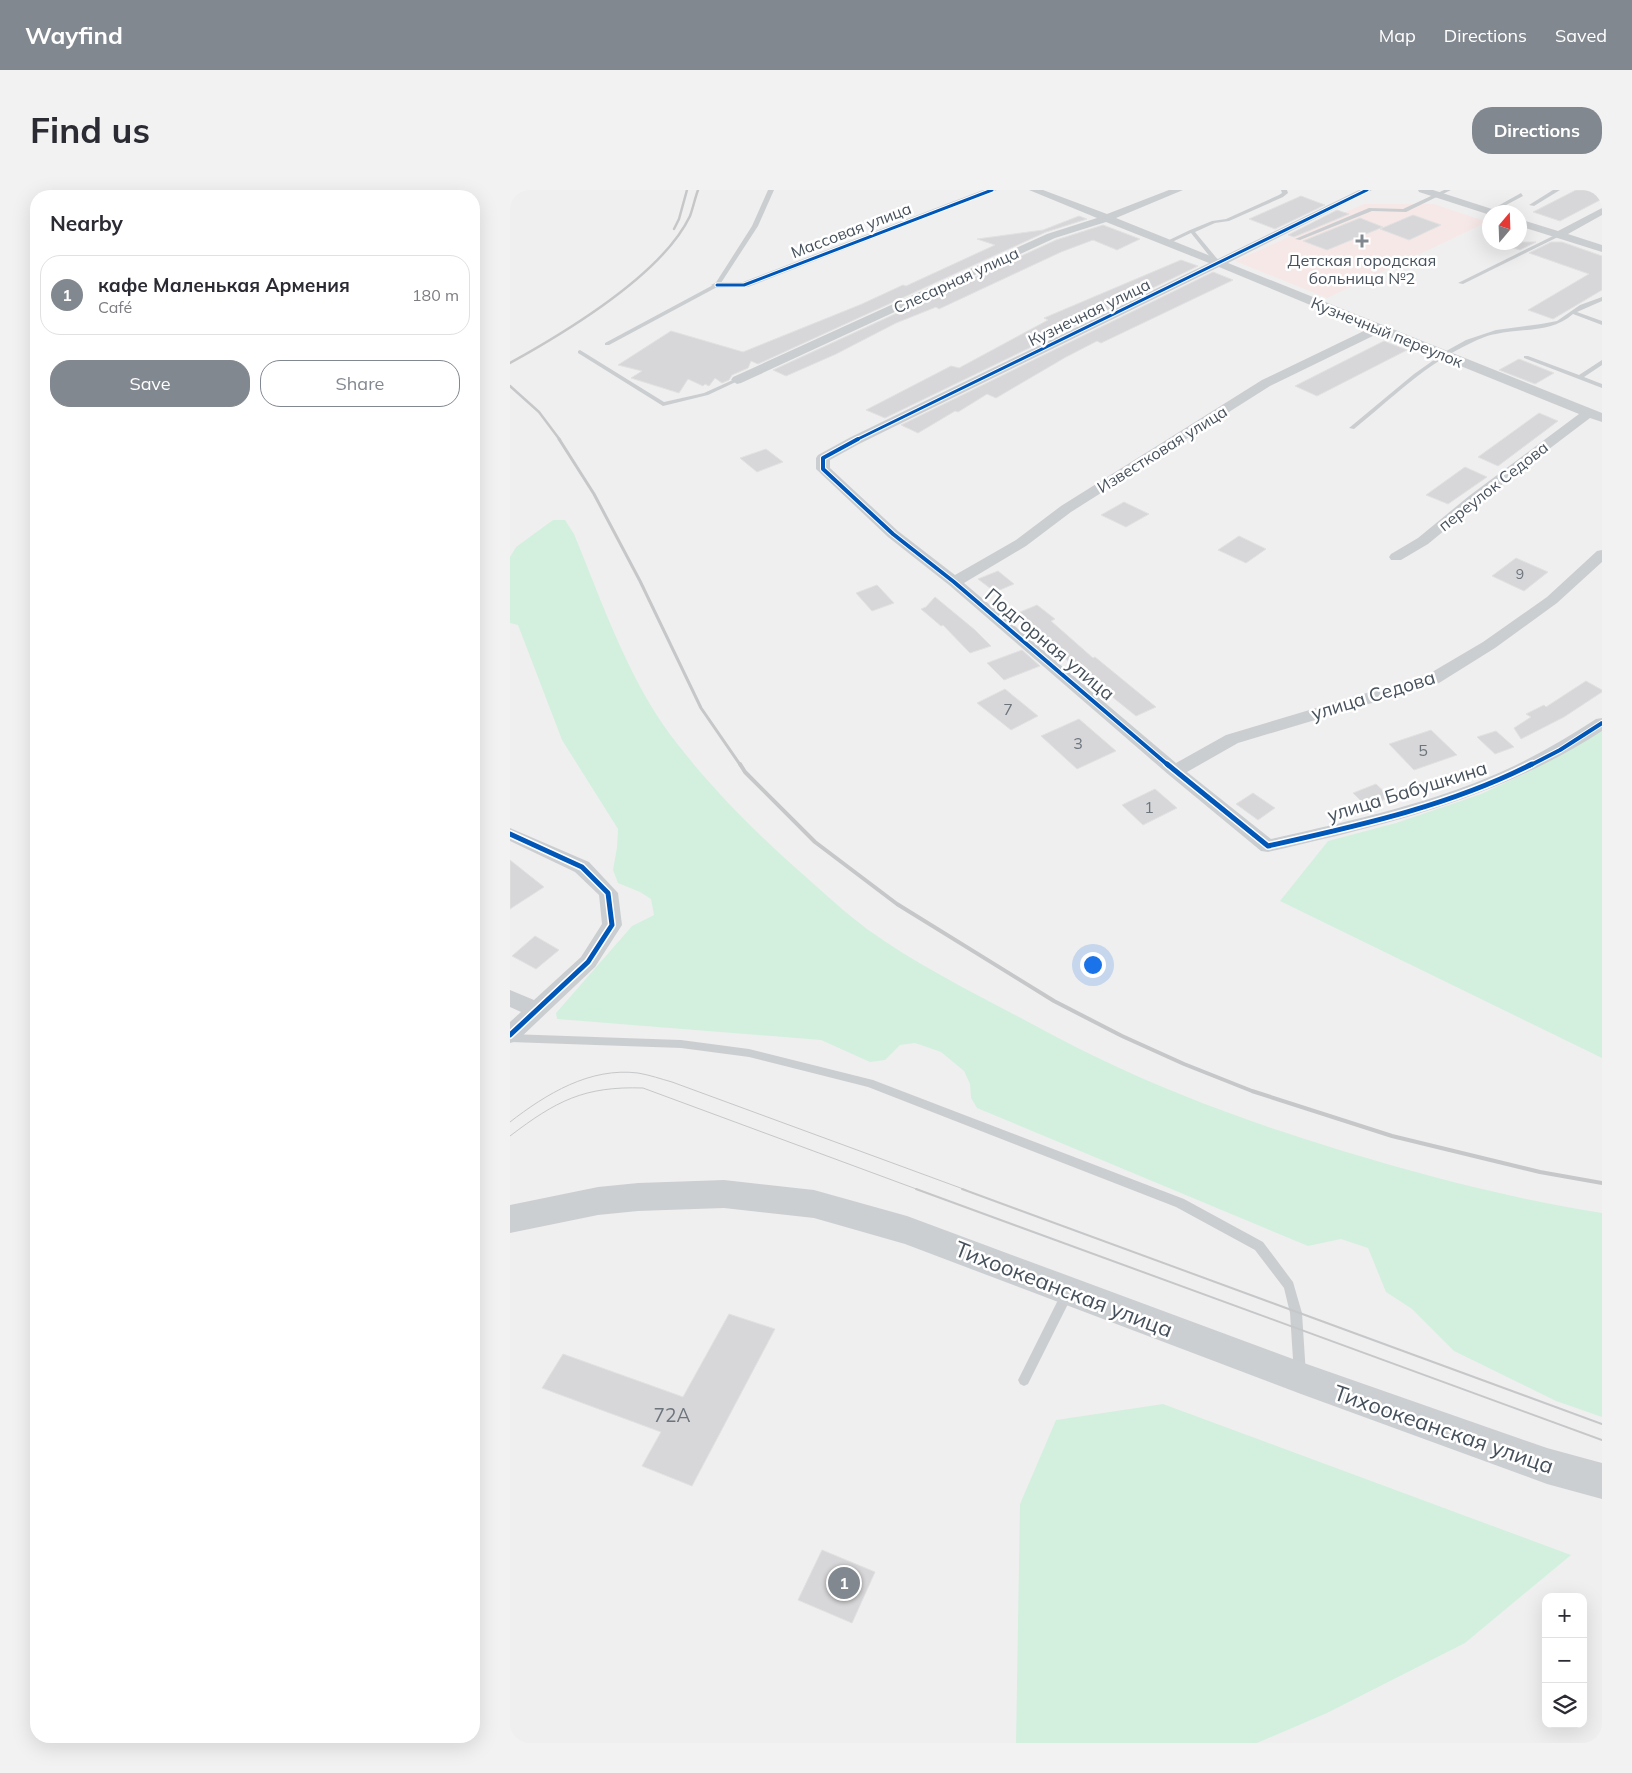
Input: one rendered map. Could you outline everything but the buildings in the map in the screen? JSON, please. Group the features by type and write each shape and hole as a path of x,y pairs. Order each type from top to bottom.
{"main road":[{"name":"Тихоокеанская улица","path":"510,1219 598,1201 638,1197 724,1194 814,1204 907,1230 1301,1378 1548,1466 1602,1481"}],"street":[{"name":"Массовая улица","path":"717,285 744,285 992,190"},
{"name":"Кузнечный переулок","path":"1034,190 1168,242 1443,356 1602,418"},
{"name":"Слесарная улица","path":"737,380 1051,236 1107,218 1178,190"},
{"name":"Кузнечная улица","path":"823,458 1217,262 1367,190"},
{"path":"1423,190 1443,192 1482,208"},
{"path":"1559,235 1602,211"},
{"path":"1527,224 1602,249"},
{"name":"Известковая улица","path":"954,582 1013,548 1066,509 1266,383 1377,329"},
{"name":"переулок Седова","path":"1396,557 1423,541 1474,499 1588,413"},
{"name":"Подгорная улица","path":"823,458 823,469 893,534 954,582 1175,770 1268,846"},
{"name":"улица Седова","path":"1175,770 1232,739 1326,709 1433,679 1489,645 1552,600 1602,554"},
{"name":"улица Бабушкина","path":"1268,846 1392,815 1479,787 1553,753 1602,723"},
{"path":"510,834 582,868 608,893 612,924 588,962 510,1036"},
{"path":"510,998 537,1010"}],"lane":[{"path":"607,344 717,285 755,226 771,190"},
{"path":"1168,242 1214,222 1227,220 1281,196 1285,193 1284,190"},
{"path":"1532,205 1557,190"},
{"path":"1298,240 1371,209 1404,211 1443,192"},
{"path":"1503,205 1521,195"},
{"path":"1192,231 1217,262"},
{"path":"1461,283 1559,235"},
{"path":"1352,428 1443,356 1461,345 1487,334 1561,322 1572,312 1591,302 1602,299"},
{"path":"1572,312 1602,323"},
{"path":"580,352 663,404 706,394 737,380"},
{"path":"1526,358 1602,386"},
{"path":"1580,377 1602,362"},
{"path":"510,1036 681,1044 749,1053 869,1083 1180,1203 1259,1246 1289,1286 1296,1313 1301,1378"},
{"path":"1024,1380 1069,1291"}],"shaded area":[{"name":"Детская городская больница №2","path":"1364,204 1434,204 1482,220 1482,224 1327,298 1235,261"}],"green space":[{"path":"553,520 565,520 574,534 627,662 654,710 684,752 714,788 763,838 841,908 867,929 903,953 980,997 1124,1070 1248,1120 1407,1170 1504,1194 1602,1213 1602,1417 1556,1401 1454,1351 1412,1309 1386,1292 1368,1248 1341,1239 1308,1246 977,1108 971,1098 970,1084 964,1071 941,1052 915,1043 900,1045 885,1060 870,1062 821,1040 557,1019 556,1013 632,926 654,915 651,899 618,883 613,870 618,829 562,740 518,625 510,623 510,557 516,547"},
{"path":"1602,727 1602,1058 1280,901 1328,841 1396,823 1481,794 1530,771"},
{"path":"1163,1404 1571,1555 1465,1643 1327,1713 1257,1743 1016,1743 1020,1504 1056,1420"}],"tram line":[{"path":"510,1122 538,1102 586,1078 620,1072 638,1073 672,1082 966,1190"},
{"path":"510,1136 542,1113 572,1098 604,1090 643,1088 919,1190"},
{"path":"916,1189 1602,1440"},
{"path":"962,1189 1602,1424"}],"railway":[{"path":"674,229 679,219 687,190"},
{"path":"510,363 558,335 610,300 658,260 677,238 690,216 698,190"},
{"path":"510,386 539,412 560,440"},
{"path":"559,439 594,494 640,581 701,708 741,766"},
{"path":"740,764 745,772 815,842 897,904 1054,1001 1122,1036 1184,1064 1252,1091 1392,1136 1540,1172 1602,1183"}],"cycle path":[{"path":"717,285 744,285 992,190"},
{"path":"1367,190 854,441 823,458 823,469 893,534 954,582 1175,771 1268,846 1377,820 1451,798 1521,770 1554,753 1602,723"},
{"path":"510,834 582,867 608,893 612,925 588,962 510,1035"}],"place":[{"name":"Детская городская больница №2","path":"1362,241"},
{"name":"кафе Маленькая Армения","path":"844,1583"}]}
